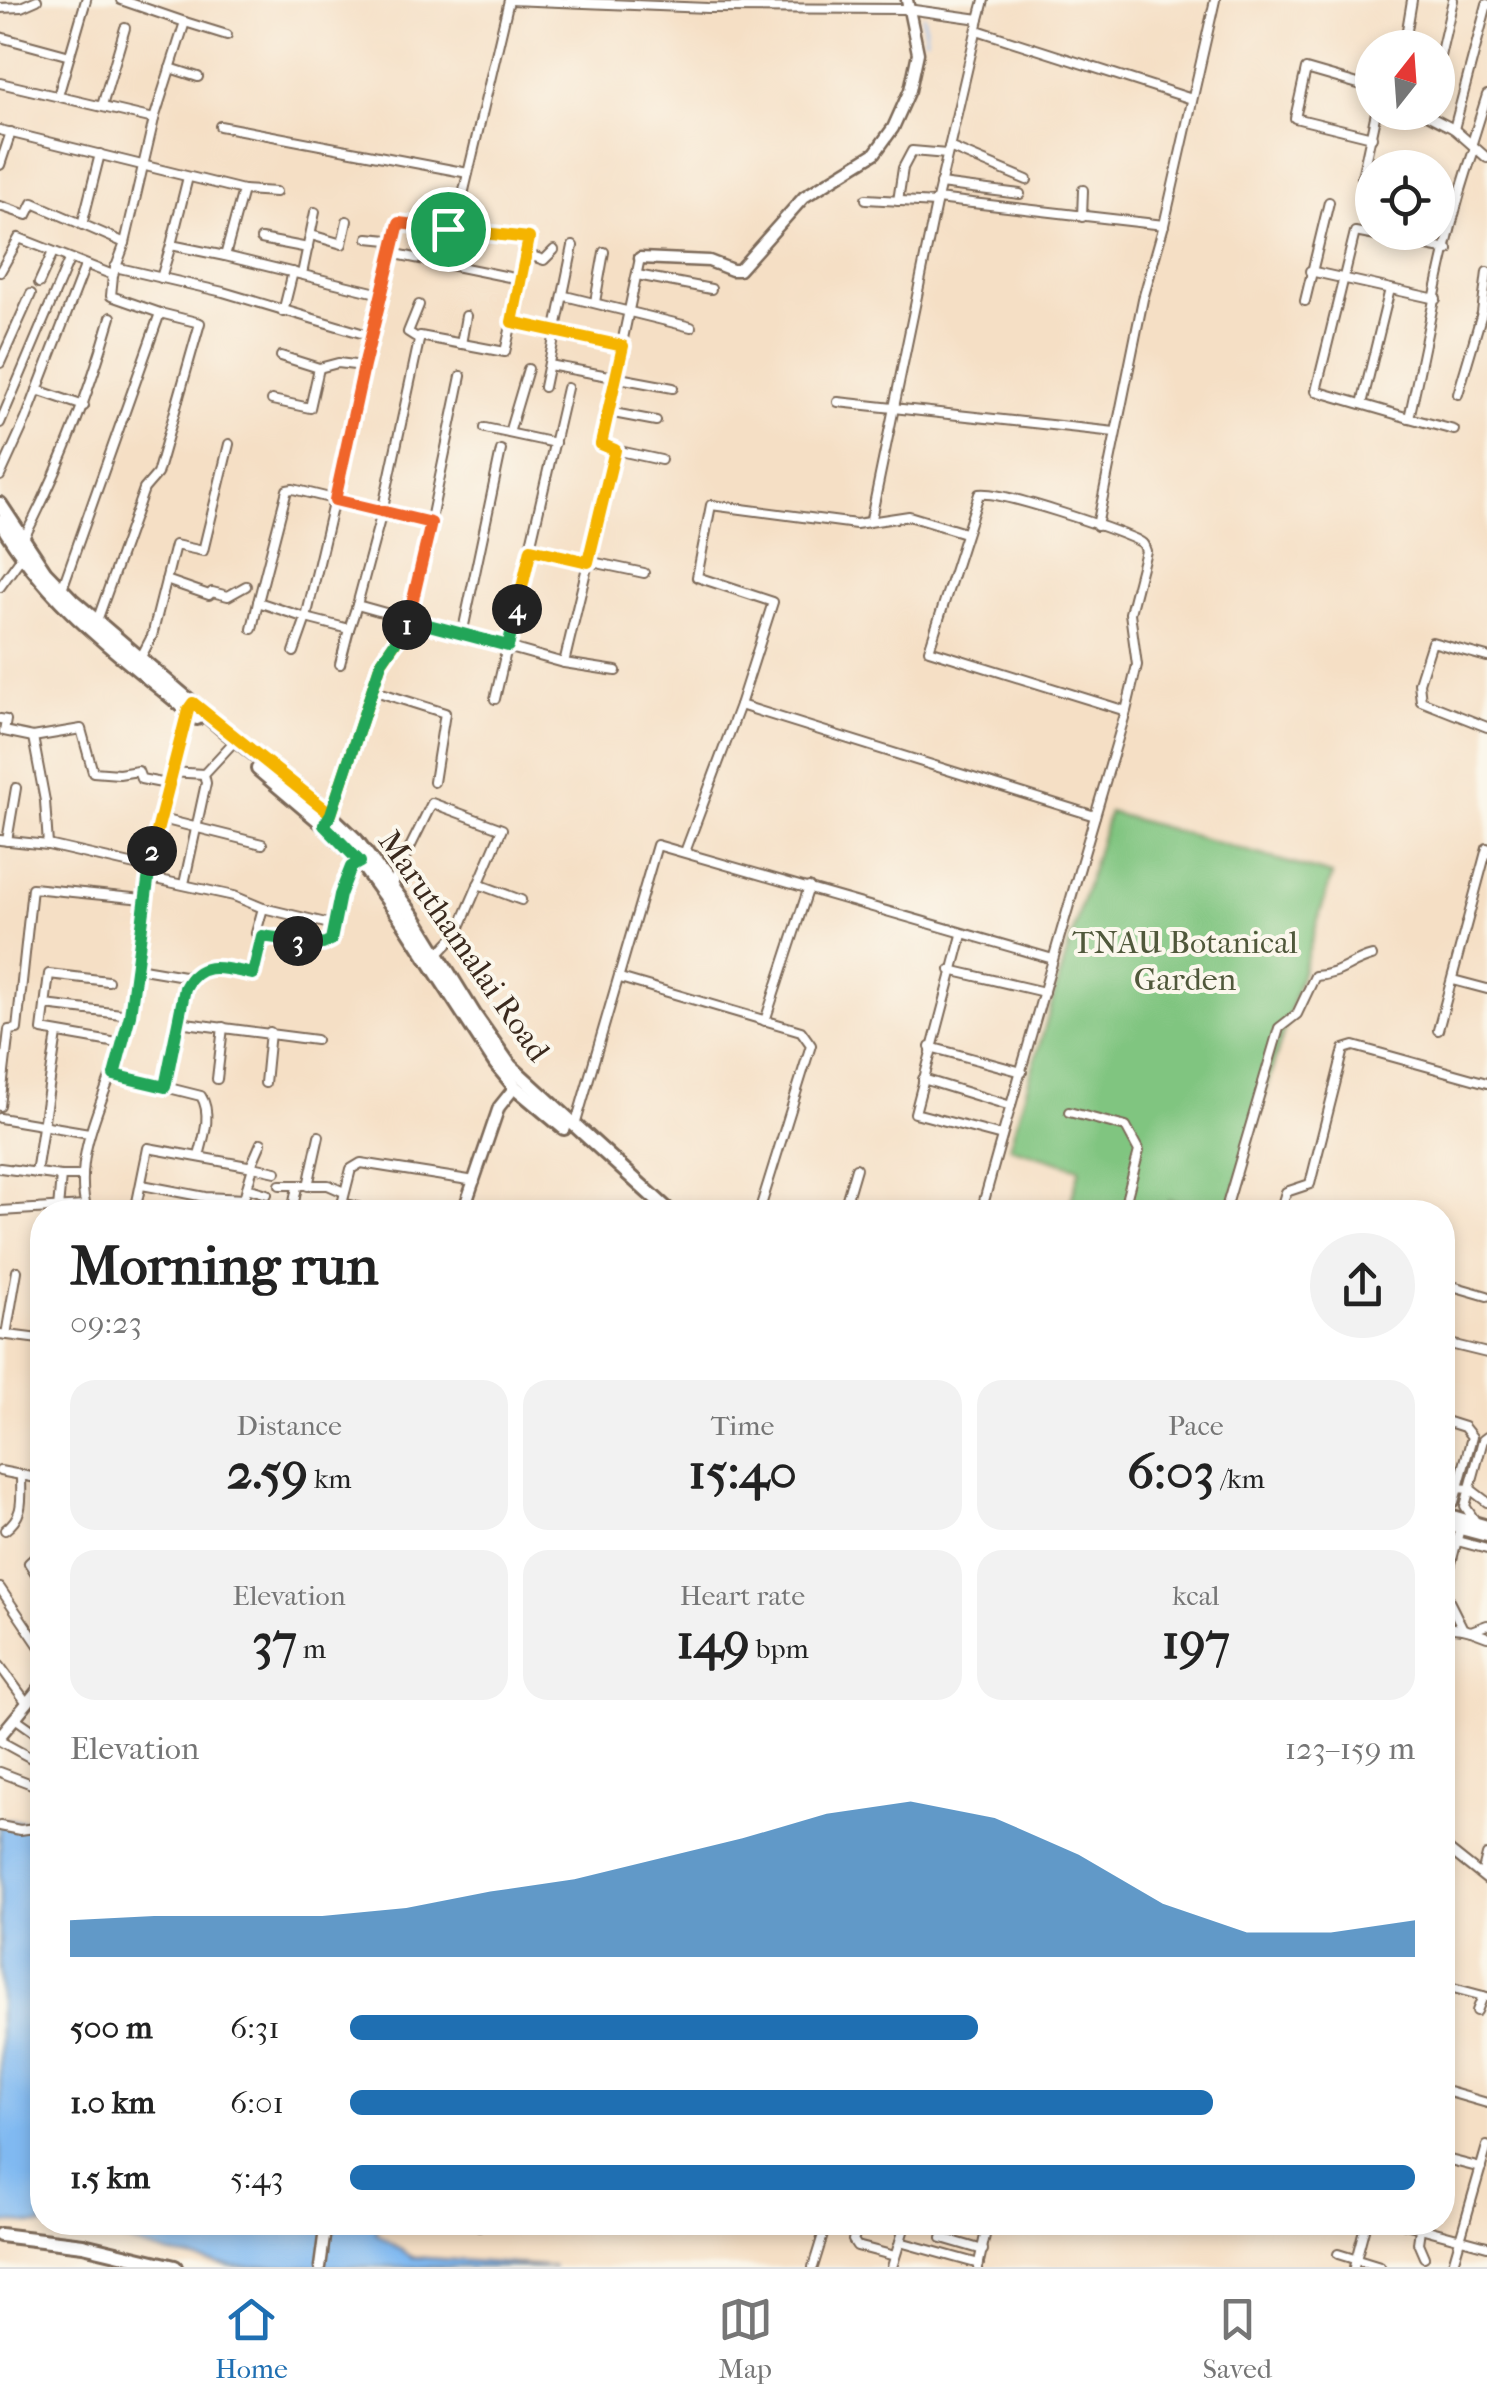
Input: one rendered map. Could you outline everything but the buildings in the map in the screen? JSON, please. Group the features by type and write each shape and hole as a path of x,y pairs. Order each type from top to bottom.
{"main road":[{"name":"Maruthamalai Road","path":"0,504 40,582 76,618 327,819 405,924 486,1050 515,1087 646,1200"},
{"name":"Maruthamalai Road","path":"1,524 62,590 142,657 230,746 356,840 438,954 510,1066 657,1200"},
{"path":"1455,1521 1482,1525"},
{"path":"1455,1530 1487,1536"},
{"path":"0,2235 83,2245 175,2267"}],"street":[{"path":"1,12 36,0"},
{"path":"58,96 86,0"},
{"path":"122,0 226,35"},
{"path":"458,216 510,0 690,7 915,8 979,19"},
{"path":"871,520 936,201 984,0"},
{"path":"1097,526 1144,299 1215,0"},
{"path":"1407,30 1412,0"},
{"path":"1447,30 1454,0"},
{"path":"1455,125 1487,4"},
{"path":"661,460 601,444 640,258 709,261 739,270 804,197 874,153 894,128 910,90 918,52 915,8"},
{"path":"97,621 144,489 157,474 200,324 110,300 114,271 126,244 154,120 185,22"},
{"path":"102,106 125,28"},
{"path":"976,30 1192,100"},
{"path":"0,36 70,56"},
{"path":"170,68 198,77"},
{"path":"1355,83 1306,68 1295,118 1372,137"},
{"path":"0,82 154,120"},
{"path":"1455,221 1487,96"},
{"path":"220,126 468,173"},
{"path":"0,130 243,190 276,192"},
{"path":"1369,150 1373,130"},
{"path":"1455,130 1487,158"},
{"path":"0,165 12,132"},
{"path":"898,201 903,168 912,151 948,151 1028,180"},
{"path":"82,225 100,154"},
{"path":"161,278 188,177"},
{"path":"940,184 1020,194"},
{"path":"225,256 243,190"},
{"path":"1082,218 1084,190"},
{"path":"866,199 936,201 1164,225"},
{"path":"1060,215 1063,202"},
{"path":"1306,301 1329,202"},
{"path":"0,206 27,215 33,203 126,244"},
{"path":"283,312 308,248 316,212"},
{"path":"310,234 342,244 348,222"},
{"path":"294,652 335,500 399,223 529,238 505,352 420,336 382,512 340,664"},
{"path":"1355,232 1316,392 1454,430"},
{"path":"0,272 19,238 85,266 223,292 371,336"},
{"path":"368,238 388,240 392,254"},
{"path":"262,239 308,248"},
{"path":"171,245 381,294"},
{"path":"544,387 573,246"},
{"path":"526,254 544,260 554,250"},
{"path":"1409,418 1448,250"},
{"path":"39,283 52,252"},
{"path":"594,302 604,252"},
{"path":"392,254 519,279"},
{"path":"0,423 69,260"},
{"path":"0,476 85,266"},
{"path":"1310,271 1436,299"},
{"path":"1458,394 1484,320 1487,272"},
{"path":"637,276 711,289"},
{"path":"1362,404 1390,289"},
{"path":"0,364 31,294"},
{"path":"565,296 691,327"},
{"path":"419,305 408,332 419,339"},
{"path":"62,590 160,313"},
{"path":"461,344 466,316"},
{"path":"0,587 24,549 58,475 111,317"},
{"path":"512,322 623,346"},
{"path":"281,356 319,368 338,363 364,366"},
{"path":"549,365 674,388"},
{"path":"272,400 310,408 319,368"},
{"path":"509,433 528,369"},
{"path":"327,819 381,663 410,620 461,376"},
{"path":"496,699 566,388"},
{"path":"37,390 84,406"},
{"path":"838,402 1115,432"},
{"path":"608,412 656,422"},
{"path":"485,428 554,443"},
{"path":"142,657 152,636 175,546 203,551 230,444"},
{"path":"462,635 502,450"},
{"path":"564,662 615,450"},
{"path":"252,629 287,490 431,523"},
{"path":"984,1200 1126,711 1137,665 1130,613 1146,551 1139,541 1097,526 982,493 977,495 929,650 1126,711"},
{"path":"686,852 773,602 696,577 710,506 856,524 909,516 965,533"},
{"path":"531,549 644,573"},
{"path":"166,580 209,595 212,592 228,596 246,586"},
{"path":"258,602 349,629"},
{"path":"357,605 564,662 616,671"},
{"path":"1487,657 1432,642 1418,683 1421,701 1487,727"},
{"path":"372,690 445,713 434,782"},
{"path":"740,705 1095,816"},
{"path":"85,1200 83,1176 90,1133 114,1075 130,1015 147,872 190,707"},
{"path":"0,719 6,720 4,731 34,737 81,729 93,772 138,771 140,779 167,784"},
{"path":"34,737 46,801 48,845"},
{"path":"204,774 230,746"},
{"path":"170,772 204,774"},
{"path":"184,884 206,784 204,774"},
{"path":"16,788 4,840 48,845 334,926"},
{"path":"391,886 432,802 502,829 457,934 438,954"},
{"path":"158,818 262,844"},
{"path":"575,1126 657,845 1053,960"},
{"path":"1438,1030 1487,848"},
{"path":"263,908 256,932 262,936 323,944 331,940 340,895 351,867 360,862"},
{"path":"478,884 520,900"},
{"path":"765,1021 809,887"},
{"path":"0,1106 9,1030 17,1029 32,888 143,899"},
{"path":"962,934 914,1113 1002,1136"},
{"path":"165,1087 190,978 208,966 253,974 262,936"},
{"path":"1229,1200 1279,1028 1297,1014 1315,976 1336,975 1372,956"},
{"path":"137,968 190,978"},
{"path":"950,970 1044,992"},
{"path":"108,981 50,974 42,1030 123,1044"},
{"path":"620,978 800,1032 811,1044 763,1200"},
{"path":"1453,980 1487,990"},
{"path":"45,1005 130,1015"},
{"path":"178,1022 316,1040"},
{"path":"217,1079 223,1026"},
{"path":"265,1083 270,1032"},
{"path":"36,1172 56,1034"},
{"path":"1284,1200 1286,1192 1310,1184 1344,1049 1354,1046 1487,1083"},
{"path":"930,1047 1022,1072"},
{"path":"114,1075 200,1096 206,1104 200,1156"},
{"path":"923,1078 1011,1106"},
{"path":"468,1200 499,1107 515,1087"},
{"path":"1068,1112 1126,1127 1139,1150 1126,1200"},
{"path":"0,1118 90,1133"},
{"path":"308,1186 319,1136"},
{"path":"142,1185 244,1199 262,1143"},
{"path":"138,1200 148,1148 276,1172"},
{"path":"342,1200 350,1168 361,1163 475,1180"},
{"path":"0,1168 83,1176"},
{"path":"847,1200 856,1168"},
{"path":"59,1200 61,1176"},
{"path":"280,1185 328,1185 344,1192"},
{"path":"294,1200 297,1187"},
{"path":"247,1188 267,1194"},
{"path":"0,1212 30,1211"},
{"path":"18,1270 3,1334 30,1338"},
{"path":"1455,1287 1487,1296"},
{"path":"1455,1345 1487,1354"},
{"path":"1455,1424 1464,1427 1472,1437 1455,1499"},
{"path":"1482,1525 1465,1506 1482,1440 1487,1438"},
{"path":"0,1471 30,1477"},
{"path":"5,1530 17,1521 22,1504 21,1476"},
{"path":"1455,1486 1470,1489 1487,1502"},
{"path":"1455,1549 1459,1534 1487,1549"},
{"path":"0,1588 30,1632"},
{"path":"1455,1610 1467,1630"},
{"path":"1467,1630 1487,1626"},
{"path":"1455,1629 1487,1637"},
{"path":"0,1666 27,1703"},
{"path":"30,1700 0,1738 30,1757"},
{"path":"15,1718 30,1729"},
{"path":"0,1772 30,1783"},
{"path":"0,1826 30,1829"},
{"path":"1455,1855 1484,1878"},
{"path":"1484,1878 1487,1855"},
{"path":"1455,1988 1485,1996 1477,2010"},
{"path":"1455,2094 1487,2103"},
{"path":"1452,2267 1487,2146"},
{"path":"1455,2161 1480,2168"},
{"path":"320,2267 324,2235"},
{"path":"813,2267 823,2235"},
{"path":"855,2235 857,2246 895,2256"},
{"path":"892,2267 902,2235"},
{"path":"900,2242 979,2266 986,2235"},
{"path":"1355,2263 1363,2235"},
{"path":"1419,2235 1424,2257"},
{"path":"1442,2235 1487,2246"},
{"path":"942,2238 983,2250"},
{"path":"1338,2254 1355,2263 1380,2267"}],"green space":[{"name":"TNAU Botanical Garden","path":"1109,812 1332,875 1232,1200 1071,1200 1080,1168 1009,1147"}],"water":[{"path":"0,1820 30,1821 30,2224 0,2222"},
{"path":"102,2235 379,2235 412,2257 555,2267 234,2267"}],"waterway":[{"path":"923,16 926,39"}],"route":[{"path":"448,229 399,223 335,500 431,523 410,620 381,663 331,814 193,703 188,710 148,868 130,1015 114,1075 165,1087 191,974 208,966 253,974 262,936 316,945 331,940 340,895 351,867 360,862 324,825 331,814 372,690 381,663 410,620 508,646 531,549 588,562 615,450 601,444 623,346 512,322 529,238 448,229"}]}
